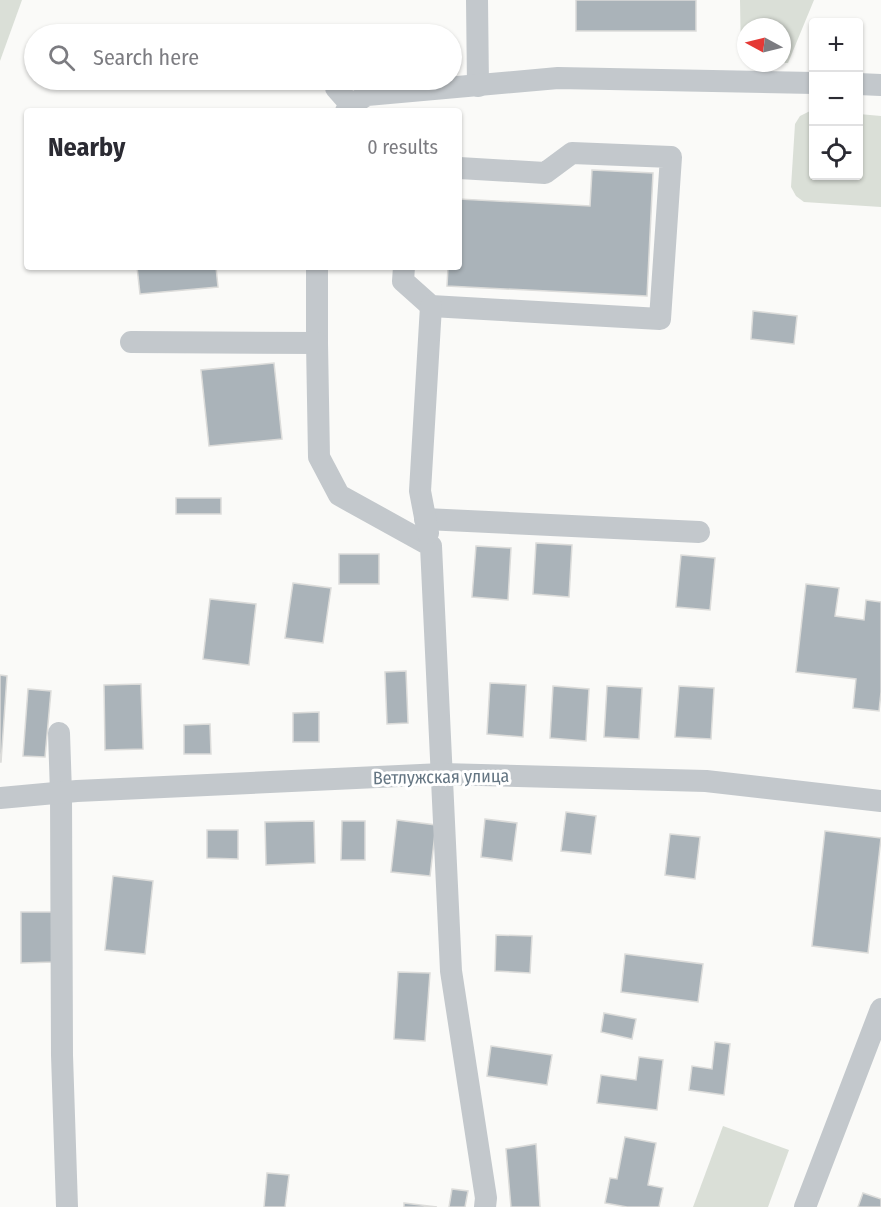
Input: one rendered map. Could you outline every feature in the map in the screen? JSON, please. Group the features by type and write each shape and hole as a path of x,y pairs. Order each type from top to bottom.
{"street":[{"path":"477,0 478,86"},
{"path":"462,87 558,78 809,83"},
{"path":"863,84 881,85"},
{"path":"337,90 348,108 367,95 429,90"},
{"path":"404,270 403,282 431,306 660,319 671,157 572,153 544,173 462,168"},
{"path":"317,270 319,457 339,495 431,546"},
{"path":"431,306 420,491 431,546 451,971 486,1198 485,1207"},
{"path":"131,342 317,343"},
{"path":"425,519 699,532"},
{"path":"59,733 62,1055 67,1207"},
{"name":"Ветлужская улица","path":"0,798 441,774 705,782 881,801"},
{"path":"805,1207 881,1009"}],"shaded area":[{"path":"0,0 22,0 0,61"},
{"path":"740,0 814,0 791,56 791,18 740,18"},
{"path":"809,112 809,180 863,180 863,114 881,116 881,207 804,202 796,196 791,187 795,124 800,116"},
{"path":"723,1126 789,1150 768,1207 693,1207"}],"building":[{"path":"576,0 696,0 696,31 576,31"},
{"path":"592,170 653,173 647,296 447,286 448,270 462,270 462,199 590,206"},
{"path":"137,270 216,270 218,287 140,294"},
{"path":"753,311 797,316 794,344 751,339"},
{"path":"274,363 282,439 209,446 201,370"},
{"path":"176,498 221,498 221,514 176,514"},
{"path":"536,543 572,545 569,597 533,594"},
{"path":"476,546 511,548 508,600 472,597"},
{"path":"339,554 379,554 379,584 339,584"},
{"path":"681,555 715,558 710,610 676,607"},
{"path":"293,583 331,588 323,643 285,638"},
{"path":"806,584 839,588 835,616 864,620 866,600 881,602 879,711 853,708 856,679 796,672"},
{"path":"210,599 256,604 249,665 203,659"},
{"path":"406,671 408,723 387,724 385,672"},
{"path":"0,675 7,676 1,762 0,762"},
{"path":"490,683 526,685 523,737 487,734"},
{"path":"141,684 143,749 105,750 104,685"},
{"path":"553,686 589,689 586,741 550,738"},
{"path":"607,686 642,688 639,739 604,737"},
{"path":"679,686 714,688 711,739 675,737"},
{"path":"28,689 51,691 45,757 23,756"},
{"path":"319,712 319,742 293,742 293,713"},
{"path":"210,724 211,754 184,754 184,725"},
{"path":"566,812 596,816 591,854 561,851"},
{"path":"485,819 517,823 512,861 481,857"},
{"path":"397,820 436,825 430,876 391,872"},
{"path":"314,821 315,863 266,865 265,822"},
{"path":"342,821 365,821 365,860 341,860"},
{"path":"207,830 238,830 238,859 207,858"},
{"path":"825,831 881,838 868,953 812,946"},
{"path":"670,834 700,837 695,879 665,875"},
{"path":"113,876 153,881 145,954 105,950"},
{"path":"21,912 55,912 55,962 21,963"},
{"path":"496,935 532,936 530,973 495,971"},
{"path":"625,954 703,964 698,1002 621,992"},
{"path":"398,972 430,973 425,1041 394,1039"},
{"path":"604,1013 636,1019 632,1039 601,1032"},
{"path":"715,1042 730,1044 724,1095 689,1090 692,1066 712,1069"},
{"path":"491,1046 552,1055 547,1085 487,1076"},
{"path":"639,1057 663,1060 657,1110 597,1103 601,1075 636,1080"},
{"path":"625,1137 656,1143 648,1185 663,1188 659,1207 627,1207 605,1203 610,1178 617,1179"},
{"path":"536,1144 540,1207 511,1207 506,1149"},
{"path":"267,1173 289,1175 285,1207 264,1207"},
{"path":"452,1189 468,1191 465,1207 449,1207"},
{"path":"863,1193 881,1199 881,1207 858,1207"},
{"path":"404,1203 437,1207 404,1207"}]}
